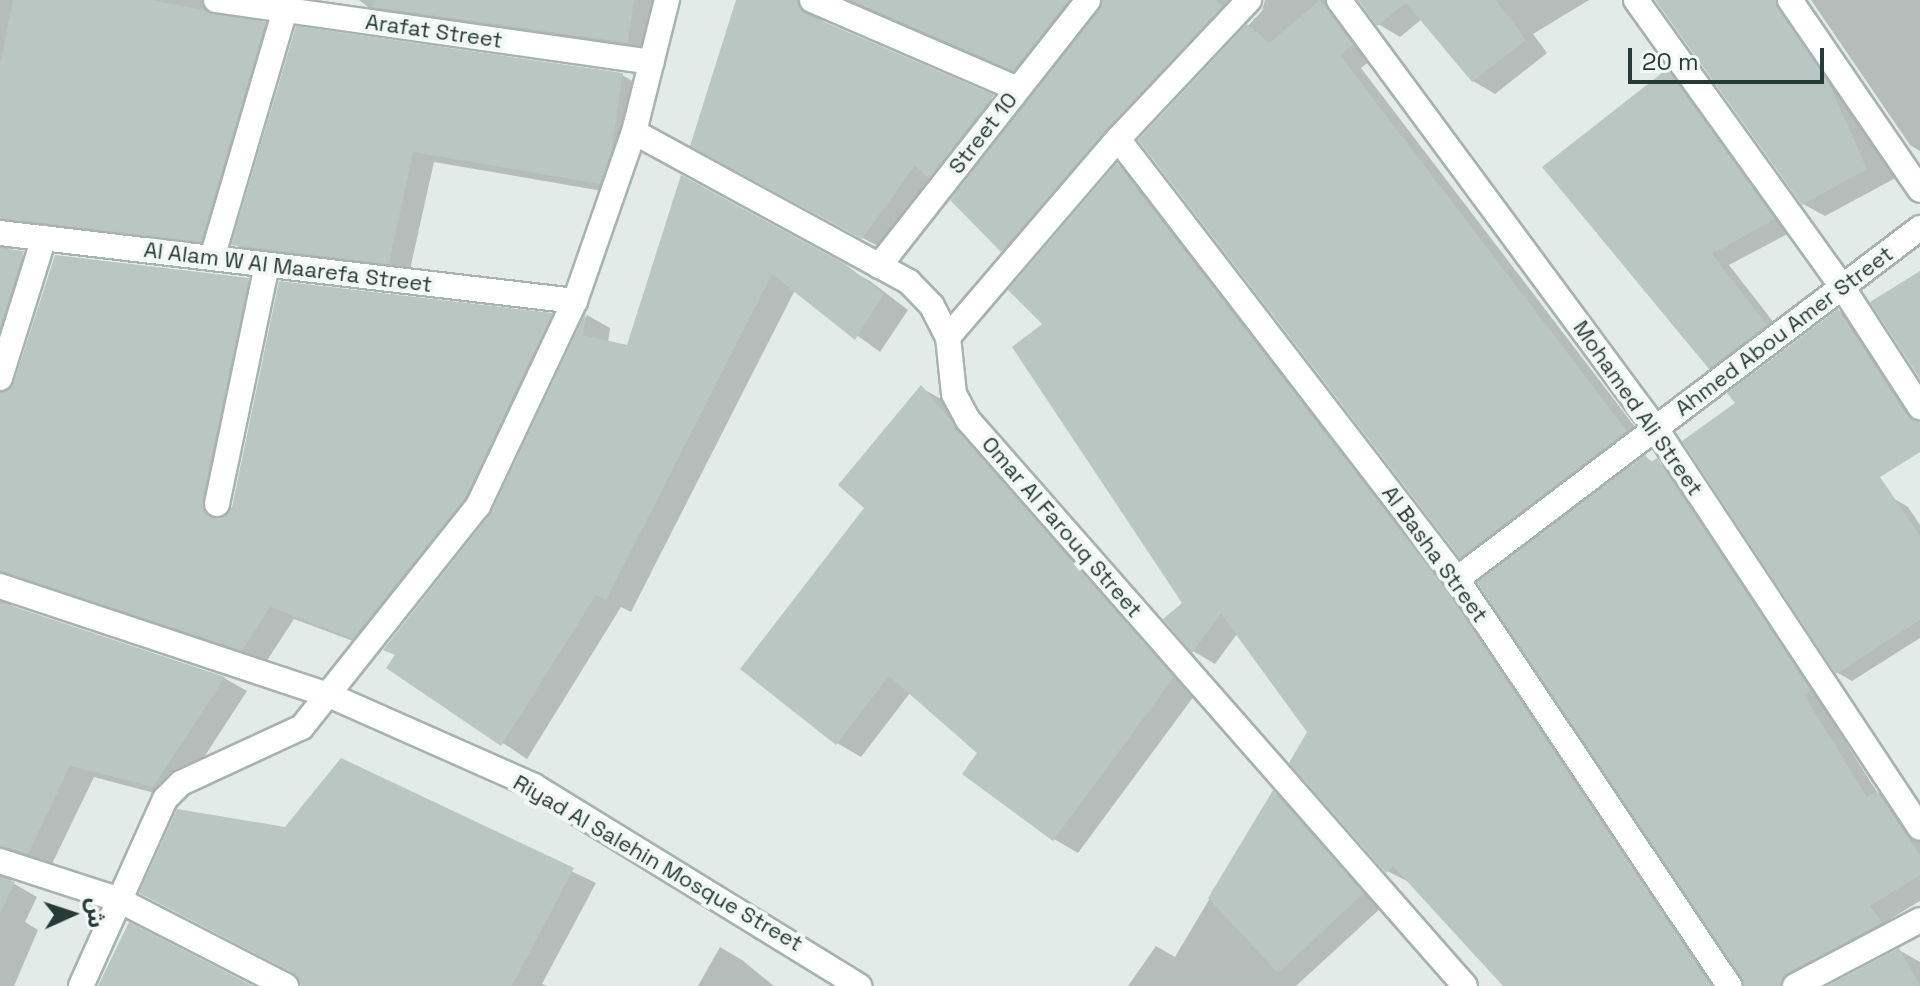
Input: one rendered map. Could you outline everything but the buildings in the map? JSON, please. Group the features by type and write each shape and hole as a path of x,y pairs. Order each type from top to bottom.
{"street":[{"name":"Arafat Street","path":"216,0 286,5 652,62"},
{"path":"81,986 117,899 165,799 181,783 302,727 331,696 478,506 575,301 634,132 667,0"},
{"path":"812,0 1018,89"},
{"name":"Street 10","path":"879,266 1088,0"},
{"path":"948,337 1118,139 1249,0"},
{"name":"Mohamed Ali Street","path":"1339,0 1656,429 1920,828"},
{"path":"1636,0 1843,288 1920,407"},
{"path":"1790,0 1920,190"},
{"path":"212,258 286,5"},
{"name":"Omar Al Farouq Street","path":"634,132 909,282 932,306 948,337 954,394 968,420 1465,986"},
{"name":"Al Basha Street","path":"1118,139 1457,579 1729,986"},
{"name":"Ahmed Abou Amer Street","path":"1457,579 1920,228"},
{"name":"Al Alam W Al Maarefa Street","path":"0,233 575,301"},
{"path":"0,378 44,238"},
{"path":"217,504 267,265"},
{"name":"Riyad Al Salehin Mosque Street","path":"0,586 331,696 534,786 859,986"},
{"path":"0,861 117,899 286,986"},
{"path":"1795,986 1920,920"}]}
